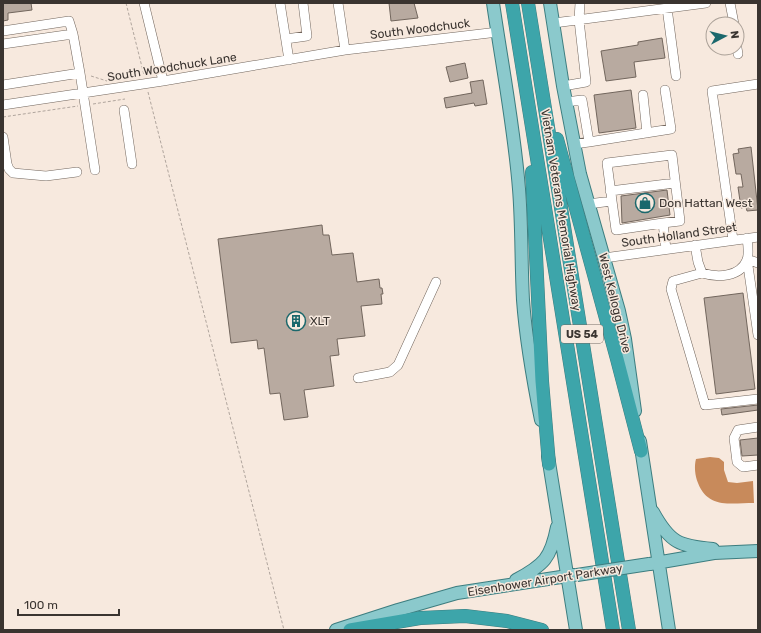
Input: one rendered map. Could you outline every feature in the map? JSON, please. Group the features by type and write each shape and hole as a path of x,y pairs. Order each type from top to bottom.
{"highway":[{"name":"Vietnam Veterans Memorial Highway","path":"512,3 612,630"},
{"name":"Vietnam Veterans Memorial Highway","path":"528,3 532,38 575,293 629,630"},
{"path":"532,38 562,160 618,359 641,451"},
{"path":"530,114 542,381 549,464"},
{"path":"350,630 414,619 465,616 508,621 541,630"}],"main road":[{"path":"493,3 519,189 523,300 526,338 558,520 572,576 576,630"},
{"name":"West Kellogg Drive","path":"550,3 563,86 580,174 619,311 625,339 649,506 653,563 669,630"},
{"path":"649,506 661,527 673,539 683,545 736,551"},
{"path":"498,586 514,582 543,563 550,553 554,543 558,520"},
{"name":"Eisenhower Airport Parkway","path":"336,630 457,593 714,553 758,551"}],"street":[{"path":"144,3 163,81"},
{"path":"280,3 289,60"},
{"path":"286,39 307,36 303,3"},
{"path":"338,3 345,50"},
{"path":"563,86 586,82 579,20 580,3"},
{"path":"554,23 579,20 645,7 667,8 684,4 706,3"},
{"path":"730,3 732,16"},
{"path":"667,8 676,76"},
{"path":"3,30 69,21 73,34 80,73 95,170"},
{"name":"South Woodchuck","path":"345,50 498,32"},
{"path":"3,44 73,34"},
{"name":"South Woodchuck Lane","path":"3,106 146,84 345,50"},
{"path":"3,85 80,73"},
{"path":"733,240 712,91 758,84"},
{"path":"574,144 671,129 665,90"},
{"path":"643,95 647,133"},
{"path":"566,102 582,100 589,142"},
{"path":"124,110 132,164"},
{"path":"3,137 5,164 13,173 46,176 77,172"},
{"path":"672,154 680,221 616,230 611,196 607,163 672,154"},
{"path":"588,204 611,196 675,183"},
{"path":"663,224 666,249"},
{"name":"South Holland Street","path":"604,258 758,236"},
{"path":"747,238 747,259 758,335"},
{"path":"695,245 702,274"},
{"path":"747,259 758,263"},
{"path":"747,259 741,269 729,275 713,277 702,274 673,281 671,289 706,405 758,399"},
{"path":"358,378 390,372 398,365 436,282"},
{"path":"758,427 738,430 734,438 737,462 743,467 758,465"}],"path":[{"path":"126,3 284,630"},
{"path":"3,117 126,99"}],"shaded area":[{"path":"710,457 719,458 724,462 724,470 728,482 737,483 753,481 754,503 721,503 714,501 702,491 696,474 696,459"}],"building":[{"path":"3,3 31,3 32,10 8,13 8,20 3,21"},
{"path":"389,3 414,3 418,18 391,21"},
{"path":"662,38 665,58 634,62 636,77 606,81 601,51 638,45 638,42"},
{"path":"465,63 468,78 450,82 446,67"},
{"path":"483,80 487,104 475,106 474,103 446,108 444,98 472,93 470,82"},
{"path":"631,90 636,128 599,133 594,95"},
{"path":"751,147 758,210 747,211 746,207 741,208 738,187 743,187 741,174 736,174 733,154 739,153 738,149"},
{"name":"Don Hattan West","path":"667,190 670,215 622,223 621,196"},
{"name":"XLT","path":"322,225 323,235 329,235 332,255 353,253 357,282 379,279 380,288 382,288 383,294 381,294 382,304 361,306 365,336 337,339 339,355 330,356 334,386 304,390 308,417 284,420 280,393 270,394 264,348 258,349 257,340 231,343 218,239"},
{"path":"743,293 755,389 716,394 704,298"},
{"path":"758,405 758,410 722,415 721,409"},
{"path":"758,438 758,455 742,456 740,440"}],"place":[{"name":"Don Hattan West","path":"645,203"},
{"name":"XLT","path":"296,321"}]}
